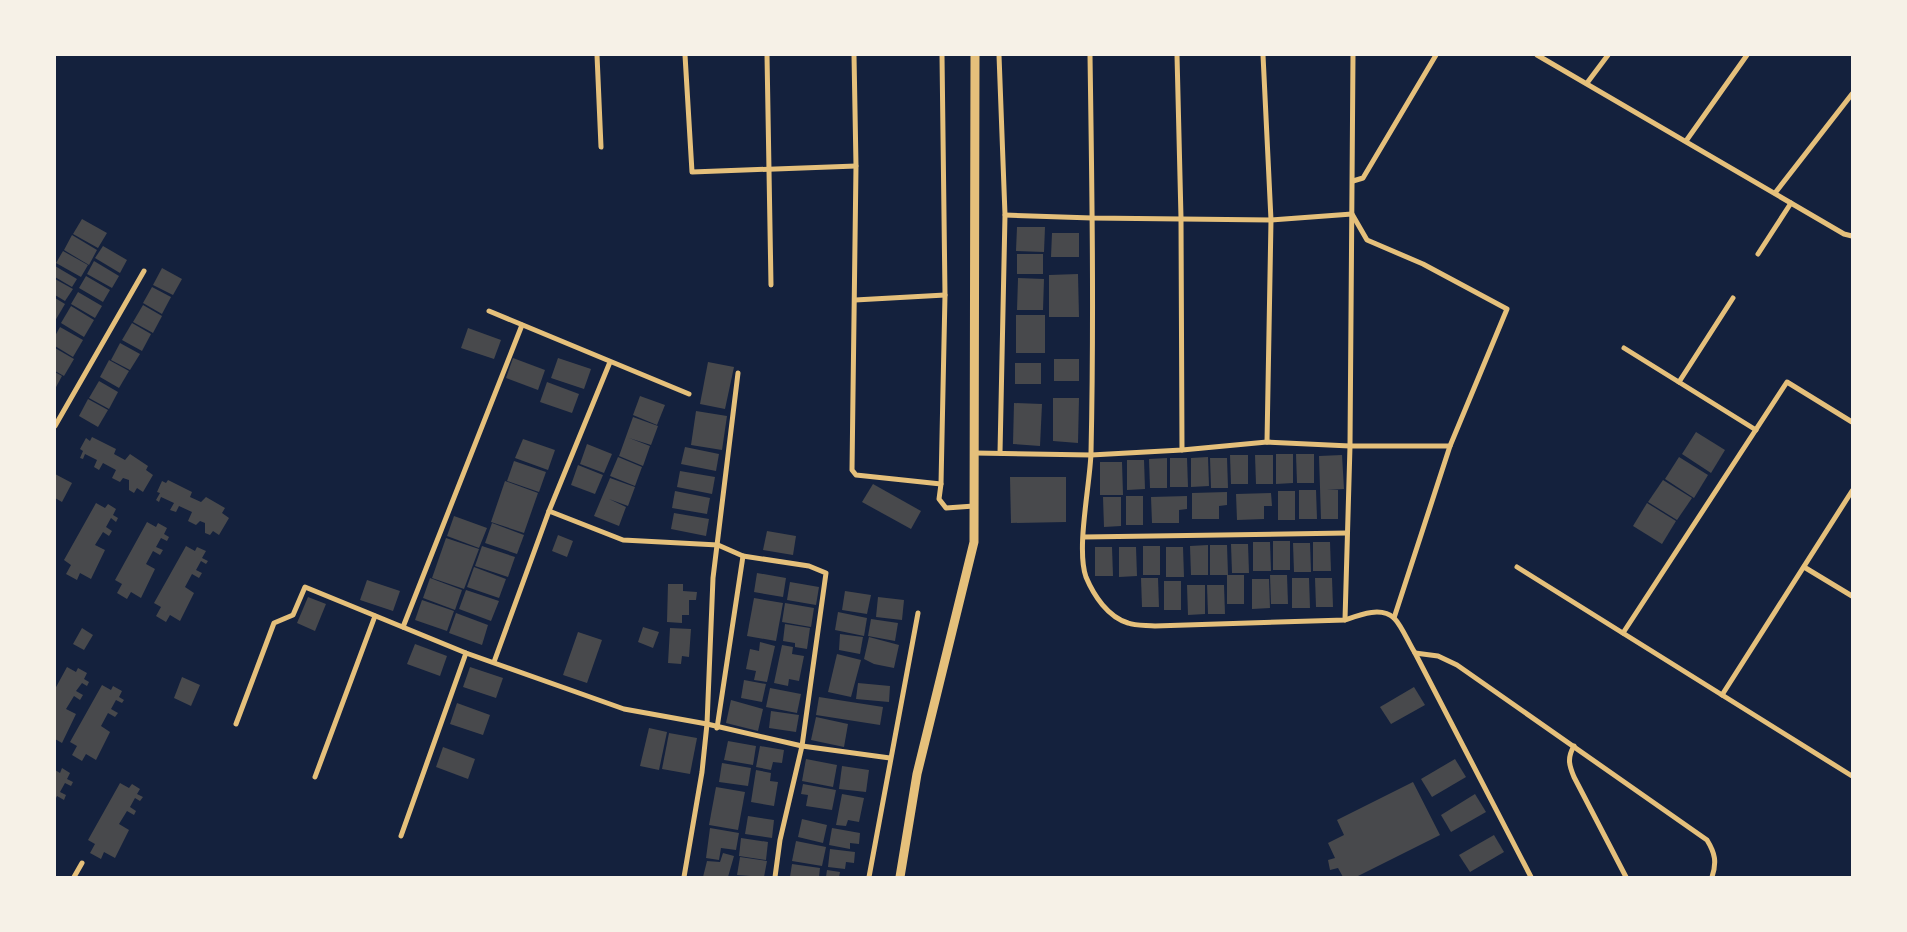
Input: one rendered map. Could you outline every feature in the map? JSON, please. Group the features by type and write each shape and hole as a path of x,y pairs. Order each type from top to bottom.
{"street":[{"path":"597,55 601,147"},
{"path":"685,55 692,172 856,166"},
{"path":"767,55 771,285"},
{"path":"854,55 856,166 852,470 856,475 941,484"},
{"path":"942,55 944,295 941,484 938,499 946,508 974,506"},
{"path":"900,877 917,774 974,542 975,55"},
{"path":"999,55 1005,215 1000,453"},
{"path":"1090,55 1092,218 1091,455 1083,563 1092,590 1106,610 1128,623 1155,626 1345,620 1362,614 1382,612 1394,618 1415,653 1531,877"},
{"path":"1177,55 1181,218 1182,450"},
{"path":"1264,55 1271,220 1267,442"},
{"path":"1345,620 1350,446 1353,55"},
{"path":"1353,181 1363,178 1436,55"},
{"path":"1537,55 1844,234 1852,236"},
{"path":"1587,83 1608,55"},
{"path":"1686,141 1747,55"},
{"path":"1775,193 1852,94"},
{"path":"1758,254 1791,203"},
{"path":"1005,215 1271,220 1352,214"},
{"path":"1352,214 1367,240 1423,264 1507,308 1450,446 1394,618"},
{"path":"55,426 144,271"},
{"path":"855,300 944,295"},
{"path":"1679,382 1733,298"},
{"path":"490,311 689,394"},
{"path":"403,627 522,325"},
{"path":"1624,348 1756,430"},
{"path":"494,662 549,511 610,362"},
{"path":"684,877 702,772 707,724 713,578 738,373"},
{"path":"1623,633 1787,382 1852,422"},
{"path":"975,453 1091,455 1182,450 1267,442 1350,446 1450,446"},
{"path":"1722,696 1852,491"},
{"path":"549,511 623,540 718,545 743,556 809,566 826,573 802,746 780,840 775,877"},
{"path":"1084,537 1347,533"},
{"path":"717,728 743,556"},
{"path":"1517,567 1852,776"},
{"path":"1804,567 1852,596"},
{"path":"236,724 274,623 293,615 305,587 466,653 624,709 707,724 717,728 802,746 890,758"},
{"path":"869,877 918,613"},
{"path":"314,777 375,616"},
{"path":"401,836 466,653"},
{"path":"1415,653 1438,656 1456,665 1707,840 1715,854 1712,877"},
{"path":"1574,746 1568,763 1626,877"},
{"path":"74,877 82,863"}],"building":[{"path":"82,219 107,233 98,248 73,234"},
{"path":"1017,227 1045,227 1044,252 1016,251"},
{"path":"1052,233 1079,233 1079,257 1051,257"},
{"path":"72,235 97,250 89,265 64,250"},
{"path":"103,246 127,260 120,273 95,258"},
{"path":"63,251 88,265 81,277 56,263"},
{"path":"1017,254 1043,254 1043,274 1017,274"},
{"path":"94,261 119,276 112,288 87,274"},
{"path":"55,266 77,279 72,287 55,277"},
{"path":"162,268 182,279 173,295 153,285"},
{"path":"1078,274 1079,317 1049,317 1049,275"},
{"path":"86,276 110,290 103,302 79,288"},
{"path":"1018,278 1044,279 1043,310 1017,310"},
{"path":"55,279 73,289 65,301 55,295"},
{"path":"152,287 171,297 162,314 143,303"},
{"path":"78,292 102,306 95,318 71,304"},
{"path":"55,298 65,304 55,321"},
{"path":"143,305 162,316 153,333 133,322"},
{"path":"71,306 94,320 84,337 61,323"},
{"path":"1016,315 1045,315 1045,353 1016,353"},
{"path":"132,323 151,334 142,351 122,340"},
{"path":"60,327 83,340 73,357 55,346 55,336"},
{"path":"468,328 501,340 494,359 461,348"},
{"path":"120,343 140,354 130,370 111,360"},
{"path":"55,348 74,359 64,376 55,371"},
{"path":"513,358 545,370 538,390 506,378"},
{"path":"558,358 591,369 584,389 551,378"},
{"path":"1054,359 1079,359 1079,381 1054,381"},
{"path":"109,360 129,371 119,388 100,377"},
{"path":"708,362 734,367 725,409 700,404"},
{"path":"1015,363 1041,363 1041,384 1015,384"},
{"path":"55,372 62,376 55,389"},
{"path":"99,381 118,392 109,409 89,398"},
{"path":"547,382 579,394 572,413 540,402"},
{"path":"640,396 665,405 657,425 633,415"},
{"path":"1053,398 1079,398 1078,443 1053,441"},
{"path":"88,399 108,410 98,427 79,416"},
{"path":"1014,403 1042,404 1040,446 1013,444"},
{"path":"696,411 727,416 722,450 691,445"},
{"path":"633,417 658,426 651,445 629,438 650,446 643,466 619,456"},
{"path":"1696,432 1725,450 1711,473 1682,454"},
{"path":"92,437 116,449 114,454 125,460 130,454 148,466 146,470 153,475 143,492 137,488 134,493 129,490 129,480 123,478 120,482 112,478 116,470 103,463 99,470 94,467 97,460 85,454 83,459 80,458 83,451 80,449 86,438 90,441"},
{"path":"523,439 555,450 548,470 515,458"},
{"path":"587,444 612,454 604,473 580,464"},
{"path":"685,447 719,454 716,471 681,464"},
{"path":"1276,454 1293,454 1293,483 1276,484"},
{"path":"1296,454 1314,454 1314,483 1297,483"},
{"path":"1230,455 1248,455 1248,484 1231,484"},
{"path":"1255,455 1273,455 1273,484 1256,484"},
{"path":"1342,455 1344,489 1327,490 1338,490 1338,519 1321,519 1319,456"},
{"path":"618,457 642,467 635,486 610,476"},
{"path":"1208,457 1209,486 1191,487 1191,458"},
{"path":"1679,457 1708,475 1694,498 1665,479"},
{"path":"1167,458 1167,488 1150,488 1149,459"},
{"path":"1170,458 1187,458 1188,487 1170,487"},
{"path":"1210,458 1227,458 1228,488 1211,488"},
{"path":"1127,460 1144,460 1145,489 1127,490"},
{"path":"514,461 546,472 539,492 507,481"},
{"path":"1100,462 1122,462 1123,495 1100,495"},
{"path":"578,465 603,475 595,494 571,485"},
{"path":"680,471 715,477 712,494 677,487"},
{"path":"55,474 72,483 62,502 55,498"},
{"path":"1010,477 1066,477 1066,522 1011,523"},
{"path":"610,478 635,487 628,506 609,499 626,507 619,526 594,516"},
{"path":"168,480 192,492 190,497 201,502 206,497 225,508 222,513 229,518 219,535 213,531 210,535 205,533 205,523 200,521 196,525 188,521 192,512 179,506 176,512 170,510 174,503 161,497 159,502 156,500 160,493 157,492 162,481 166,483"},
{"path":"1663,480 1692,498 1677,520 1648,502"},
{"path":"505,481 538,493 524,533 491,522"},
{"path":"873,484 921,511 911,529 862,502"},
{"path":"1299,490 1316,490 1317,519 1299,519"},
{"path":"675,491 710,498 707,514 672,508"},
{"path":"1278,491 1295,491 1295,520 1278,520"},
{"path":"1227,492 1227,505 1219,506 1219,519 1192,519 1192,493"},
{"path":"1271,493 1272,506 1264,506 1264,519 1237,520 1236,494"},
{"path":"1126,496 1143,496 1143,525 1126,525"},
{"path":"1187,496 1187,509 1179,510 1179,523 1152,523 1151,497"},
{"path":"1103,497 1121,497 1121,526 1104,527"},
{"path":"96,503 105,508 108,504 116,509 113,515 118,518 116,522 111,518 106,527 112,531 109,536 103,532 95,545 105,550 91,579 80,573 77,580 66,574 71,565 64,560"},
{"path":"1647,503 1676,521 1662,544 1633,526"},
{"path":"674,513 709,519 706,536 671,529"},
{"path":"454,516 487,528 479,548 447,536"},
{"path":"147,522 156,527 158,523 167,528 164,534 169,537 167,541 161,538 156,547 163,550 160,555 153,551 146,564 155,569 141,598 131,592 127,599 117,593 122,584 115,580"},
{"path":"492,523 524,535 517,554 485,543"},
{"path":"767,531 796,536 793,555 763,550"},
{"path":"558,535 573,541 567,557 552,551"},
{"path":"446,538 479,549 464,589 432,578"},
{"path":"1273,541 1290,541 1290,570 1273,570"},
{"path":"1253,542 1270,542 1271,571 1253,571"},
{"path":"1313,542 1330,542 1331,571 1313,571"},
{"path":"1293,543 1310,543 1311,572 1294,572"},
{"path":"1231,544 1248,544 1249,573 1232,573"},
{"path":"1208,545 1208,575 1191,575 1190,546"},
{"path":"1210,545 1227,545 1228,575 1210,575"},
{"path":"186,546 195,551 197,547 206,551 202,558 208,561 206,564 201,561 196,570 202,573 199,578 192,574 185,587 194,593 180,621 170,615 166,622 156,616 161,607 154,603"},
{"path":"482,546 515,557 508,577 475,566"},
{"path":"1143,546 1160,546 1160,575 1143,575"},
{"path":"1095,547 1112,547 1113,576 1095,576"},
{"path":"1119,547 1136,547 1137,576 1119,577"},
{"path":"1166,547 1183,547 1184,577 1166,577"},
{"path":"474,567 506,579 499,598 467,587"},
{"path":"757,573 786,578 783,597 754,592"},
{"path":"1227,575 1244,575 1244,604 1227,604"},
{"path":"1270,575 1287,575 1288,604 1271,604"},
{"path":"430,578 462,590 455,610 423,598"},
{"path":"1141,578 1158,578 1159,607 1142,607"},
{"path":"1292,578 1309,578 1310,608 1292,608"},
{"path":"1315,578 1332,578 1333,607 1316,607"},
{"path":"1252,579 1269,579 1270,608 1252,609"},
{"path":"367,580 400,591 393,611 360,600"},
{"path":"1164,581 1181,581 1181,610 1164,610"},
{"path":"790,582 819,587 816,605 787,600"},
{"path":"668,584 683,584 683,591 697,592 696,600 689,600 689,615 682,615 682,623 667,622"},
{"path":"1187,585 1205,585 1205,614 1188,615"},
{"path":"1207,585 1224,585 1225,614 1208,614"},
{"path":"466,590 499,601 491,621 459,609"},
{"path":"845,591 871,595 867,614 842,610"},
{"path":"308,597 326,604 315,631 297,623"},
{"path":"878,597 904,600 902,620 876,617"},
{"path":"754,598 783,603 776,641 747,636"},
{"path":"422,600 454,611 447,631 415,620"},
{"path":"785,603 814,608 811,627 782,622"},
{"path":"838,612 867,618 864,636 835,630"},
{"path":"456,613 488,625 482,645 449,633"},
{"path":"871,619 898,623 895,641 868,636"},
{"path":"785,624 810,628 807,649 795,647 795,643 783,641"},
{"path":"643,627 659,632 653,648 638,642"},
{"path":"82,628 93,635 84,650 73,644"},
{"path":"670,628 691,629 689,657 682,656 681,664 668,663"},
{"path":"578,632 602,640 587,683 563,675"},
{"path":"840,634 863,637 860,654 839,650"},
{"path":"869,637 899,645 894,668 874,664 864,659"},
{"path":"760,642 775,646 767,682 754,680 756,671 746,669 750,649 759,651"},
{"path":"415,644 447,656 440,676 407,664"},
{"path":"782,645 793,647 792,654 804,656 799,681 789,679 788,686 774,683"},
{"path":"837,654 861,660 851,697 828,692"},
{"path":"67,667 76,672 78,668 87,673 84,679 89,682 87,686 82,683 76,691 83,695 80,700 74,696 66,709 76,714 62,743 55,739 55,689"},
{"path":"470,667 503,678 496,698 463,687"},
{"path":"182,677 200,685 191,706 174,698"},
{"path":"744,680 766,684 762,702 741,698"},
{"path":"858,683 890,686 889,702 856,699"},
{"path":"102,685 111,690 113,686 122,691 119,697 124,700 122,703 116,700 111,709 118,713 115,717 108,713 101,726 110,732 96,760 86,754 82,761 72,755 77,746 70,742"},
{"path":"1414,687 1425,705 1391,724 1380,707"},
{"path":"770,688 801,694 797,713 766,707"},
{"path":"819,697 883,707 880,725 816,715"},
{"path":"731,700 763,709 758,731 726,723"},
{"path":"457,703 490,715 483,735 450,724"},
{"path":"771,711 799,715 796,732 769,728"},
{"path":"816,717 848,724 844,747 811,740"},
{"path":"649,728 667,732 659,770 640,766"},
{"path":"669,733 697,738 690,774 662,769"},
{"path":"728,741 756,746 753,765 724,760"},
{"path":"760,746 784,750 782,763 773,762 771,770 756,767"},
{"path":"443,747 475,759 468,779 436,767"},
{"path":"806,759 837,765 833,787 802,781"},
{"path":"1455,759 1466,777 1432,797 1421,779"},
{"path":"722,763 751,768 748,786 719,782"},
{"path":"842,766 869,770 866,792 839,789"},
{"path":"62,768 70,773 67,779 73,782 71,786 65,783 60,792 66,795 64,800 57,796 55,800 55,770 60,773"},
{"path":"756,770 771,773 770,781 778,782 774,806 751,802"},
{"path":"1413,782 1440,835 1356,877 1343,877 1338,868 1330,870 1328,860 1335,858 1328,843 1344,835 1337,820"},
{"path":"120,783 129,788 132,784 140,789 137,794 143,797 140,801 135,798 130,807 136,811 134,815 127,811 119,824 129,830 115,858 104,852 101,859 90,853 95,844 88,840"},
{"path":"803,784 836,790 832,810 806,806 808,795 801,794"},
{"path":"716,787 745,792 738,830 709,825"},
{"path":"842,794 864,798 859,822 848,820 846,826 836,825"},
{"path":"1475,794 1486,812 1451,832 1441,815"},
{"path":"748,816 774,820 772,838 745,834"},
{"path":"802,819 827,825 823,843 798,837"},
{"path":"710,828 739,833 736,850 721,848 719,860 706,858"},
{"path":"832,828 860,833 859,844 850,843 850,849 829,845"},
{"path":"1494,835 1504,852 1470,872 1459,855"},
{"path":"741,838 768,842 766,860 739,856"},
{"path":"796,841 826,847 822,866 792,861"},
{"path":"830,849 855,852 854,863 846,862 845,869 828,867"},
{"path":"723,853 734,856 728,877 703,877 707,861 720,862"},
{"path":"740,857 767,861 764,877 737,875"},
{"path":"792,864 820,868 819,877 790,877"},
{"path":"827,870 840,872 839,877 826,877"}]}
